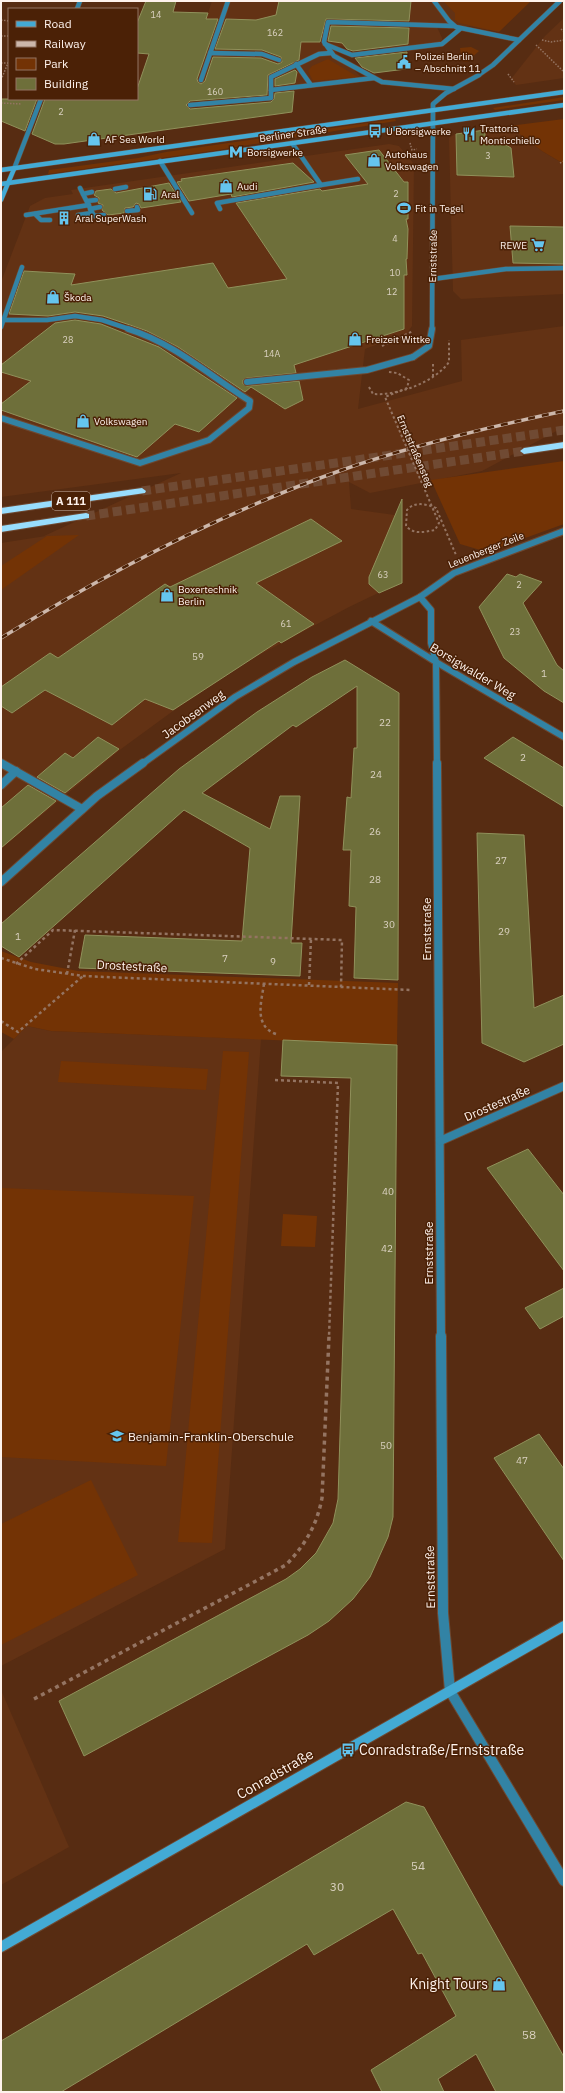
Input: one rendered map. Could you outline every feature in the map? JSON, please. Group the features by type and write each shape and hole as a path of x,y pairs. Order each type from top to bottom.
{"highway":[{"path":"524,451 564,445"},
{"name":"A 111","path":"1,510 142,491"},
{"name":"A 111","path":"1,529 86,516"}],"main road":[{"name":"Berliner Straße","path":"1,170 564,92"},
{"name":"Berliner Straße","path":"1,184 564,105"},
{"path":"1,200 14,169"},
{"name":"Conradstraße","path":"1,1947 564,1626"}],"street":[{"path":"201,80 228,1"},
{"path":"434,1 454,26"},
{"path":"434,110 433,104 493,65 560,1"},
{"path":"454,89 382,82 374,78 331,53 325,44 328,22 454,26 519,40"},
{"path":"325,44 352,55 442,44 460,28"},
{"path":"210,53 262,54 279,60"},
{"path":"190,105 271,98 271,77 319,54 331,53"},
{"path":"296,64 311,85"},
{"path":"271,90 374,78"},
{"path":"14,169 41,100"},
{"name":"Ernststraße","path":"377,367 413,357 429,346 432,328 434,110"},
{"path":"292,143 321,185"},
{"path":"160,162 192,213"},
{"path":"220,209 217,203 358,179"},
{"path":"115,189 127,189 129,181"},
{"path":"80,188 94,216 104,215"},
{"path":"83,194 92,192"},
{"path":"78,216 96,200"},
{"path":"127,211 138,210 136,206"},
{"path":"26,215 89,207 100,208"},
{"path":"35,214 41,220 50,220"},
{"path":"433,279 443,279 486,271 538,267 564,268"},
{"path":"1,327 2,320 22,268"},
{"path":"1,418 140,463 147,462 209,440 249,408 251,403 250,400 222,384 166,344 148,335 81,316 47,320 2,320"},
{"path":"247,382 355,372 377,367"},
{"name":"Leuenberger Zeile","path":"420,597 454,573 564,531"},
{"name":"Ernststraße","path":"420,597 431,610 431,642 436,662 443,1612 450,1691 564,1881"},
{"name":"Jacobsenweg","path":"1,882 97,796 236,697 294,662 420,597"},
{"name":"Borsigwalder Weg","path":"371,621 436,662 564,737"},
{"path":"1,763 82,809"},
{"path":"1,785 16,772"},
{"name":"Drostestraße","path":"440,1142 564,1086"}],"path":[{"path":"564,29 561,29 564,32"},
{"path":"551,42 564,40"},
{"path":"534,44 564,72"},
{"path":"1,63 8,63 1,80"},
{"path":"1,103 22,104"},
{"path":"410,139 412,150 417,149"},
{"path":"560,163 564,161"},
{"path":"377,367 374,359 375,353 380,348 410,334 414,330"},
{"name":"Ernststraßensteg","path":"389,372 397,373 409,380 407,388 385,397 439,523 436,530 424,533 413,532 406,526 407,510 410,506 420,504 436,508 458,560"},
{"path":"384,396 433,377"},
{"path":"16,964 53,930 342,940 341,987"},
{"path":"67,974 75,930"},
{"path":"309,985 311,939"},
{"name":"Drostestraße","path":"1,958 34,969 83,976 411,990"},
{"path":"1,1021 18,1032 83,976"},
{"path":"264,984 260,1020 263,1028 269,1033 276,1034"},
{"path":"34,1699 286,1565 310,1537 317,1523 322,1505 324,1486 338,1083 275,1080"}],"shaded area":[{"path":"212,1 520,1 488,30 469,26 437,27 442,38 442,45 405,49 330,46 364,80 264,92 263,96 181,94"},
{"path":"564,18 564,78 516,85 511,79 545,36"},
{"path":"509,126 542,151 564,164 564,294 461,299 453,291 449,138 455,134"},
{"path":"389,144 399,146 414,164 412,326 407,333 365,349 358,409 462,381 461,340 564,326 564,427 482,471 370,493 349,482 351,509 402,516 399,583 349,607 248,661 173,711 121,749 1,849 1,543 46,536 44,536 181,473 1,497 1,282 30,206 45,198 73,194 71,190"},
{"name":"Benjamin-Franklin-Oberschule","path":"27,1026 51,1031 261,1039 225,1549 1,1666 1,1052"},
{"path":"1,1690 69,1847 1,1885"}],"green space":[{"path":"443,1 531,1 499,32 459,23 455,20 455,13"},
{"path":"471,47 479,51 467,62 462,61 460,48"},
{"path":"328,59 358,77 313,81 308,71 312,66"},
{"path":"564,97 564,100 495,110 493,108"},
{"path":"395,119 396,121 218,150 48,174 49,170"},
{"path":"564,119 564,164 542,151 509,126"},
{"path":"564,461 564,524 487,552 460,544 431,480"},
{"path":"79,535 1,590 1,566 47,536"},
{"path":"1,951 31,962 78,971 398,983 397,1045 51,1031 27,1026 14,1039 1,1032"},
{"path":"223,1051 249,1052 212,1543 178,1542"},
{"path":"61,1061 208,1069 206,1090 58,1082"},
{"path":"2,1188 194,1196 166,1466 1,1457"},
{"path":"283,1214 317,1216 315,1247 281,1246"},
{"path":"91,1480 138,1575 1,1645 1,1524"}],"building":[{"path":"146,1 176,1 173,12 208,13 206,19 218,19 197,79 201,84 205,81 213,57 261,58 278,64 282,62 281,57 262,50 215,49 226,19 256,20 276,15 279,1 411,1 409,21 326,19 320,42 301,42 299,60 268,75 267,95 190,101 186,105 190,109 271,102 274,99 275,93 294,91 292,112 64,144 55,144 32,134 45,100 138,100 138,86 149,54 138,53 138,21"},
{"path":"331,26 409,28 408,44 353,51 347,49 342,43 328,41"},
{"path":"407,52 406,69 374,73 362,67 355,58"},
{"path":"295,70 297,72 295,83 275,86 275,79"},
{"path":"1,99 37,100 25,131 1,121"},
{"path":"485,130 485,142 496,139 511,148 514,177 457,175 456,134"},
{"path":"379,150 404,182 408,182 408,219 406,219 408,229 406,259 407,275 404,275 404,329 294,365 296,373 247,378 243,380 243,384 247,386 299,381 303,400 285,409 251,387 245,392 178,347 147,331 130,325 103,316 75,312 48,316 9,314 24,271 75,274 71,285 213,263 228,288 287,279 236,203 320,189 322,191 368,184 345,155"},
{"name":"Audi","path":"293,163 314,182 232,197 231,194 189,201 177,182 182,181 181,179"},
{"path":"169,183 181,202 141,208 139,204 136,203 133,207 125,208 124,213 108,215 102,210 103,205 98,203 99,198 94,195 96,191 111,189 116,193"},
{"name":"REWE","path":"510,226 564,227 564,264 513,263"},
{"path":"75,320 101,324 159,347 237,398 199,432 175,424 137,457 1,410 1,404 31,381 1,372 1,365 55,323"},
{"path":"402,499 402,583 379,593 369,584 369,577"},
{"path":"311,519 342,541 256,583 314,624 281,643 279,641 173,710 145,699 112,725 45,690 12,713 1,706 1,687 50,653 58,658 165,584 170,587"},
{"path":"507,574 516,577 520,574 542,582 523,603 557,665 564,671 564,703 544,691 504,658 479,607"},
{"path":"345,660 399,693 398,980 354,978 356,907 349,906 351,850 343,850 347,797 351,798 354,748 357,748 357,686 296,727 293,725 202,793 270,829 280,796 300,796 291,943 302,943 300,976 79,968 85,935 242,941 250,848 184,810 19,957 1,946 1,924 179,769 257,712 312,677"},
{"path":"98,737 119,749 65,793 37,777 65,753 73,758"},
{"path":"513,737 564,768 564,807 484,758"},
{"path":"28,785 56,801 1,848 1,808"},
{"path":"477,833 524,835 534,1008 564,995 564,1044 524,1062 482,1043"},
{"path":"283,1040 397,1045 393,1517 388,1537 370,1577 353,1599 329,1621 308,1635 84,1756 59,1701 286,1579 300,1569 316,1553 333,1523 338,1499 351,1078 281,1076"},
{"path":"528,1149 564,1195 564,1271 487,1168"},
{"path":"564,1288 564,1316 540,1329 525,1308"},
{"path":"539,1434 564,1469 564,1561 494,1458"},
{"path":"406,1802 424,1807 564,2057 564,2092 496,2092 476,2054 438,2079 444,2092 382,2092 371,2070 456,2016 422,1953 418,1954 393,1909 314,1955 307,1944 61,2092 1,2092 1,2041"}],"tunnel":[{"path":"142,491 564,430"},
{"path":"86,516 524,451"}],"railway":[{"path":"1,638 83,590 167,545 210,524 297,487 369,461 424,445 480,430 564,411"}],"place":[{"name":"Polizei Berlin – Abschnitt 11","path":"404,62"},
{"name":"U Borsigwerke","path":"375,131"},
{"name":"Trattoria Monticchiello","path":"469,134"},
{"name":"AF Sea World","path":"94,139"},
{"name":"Borsigwerke","path":"236,152"},
{"name":"Autohaus Volkswagen","path":"374,160"},
{"name":"Audi","path":"226,186"},
{"name":"Aral","path":"150,194"},
{"name":"Fit in Tegel","path":"404,208"},
{"name":"Aral SuperWash","path":"64,218"},
{"name":"REWE","path":"538,245"},
{"name":"Škoda","path":"53,297"},
{"name":"Freizeit Wittke","path":"355,339"},
{"name":"Volkswagen","path":"83,421"},
{"name":"Boxertechnik Berlin","path":"167,595"},
{"name":"Benjamin-Franklin-Oberschule","path":"117,1436"},
{"name":"Conradstraße/Ernststraße","path":"348,1750"},
{"name":"Knight Tours","path":"499,1984"}]}
